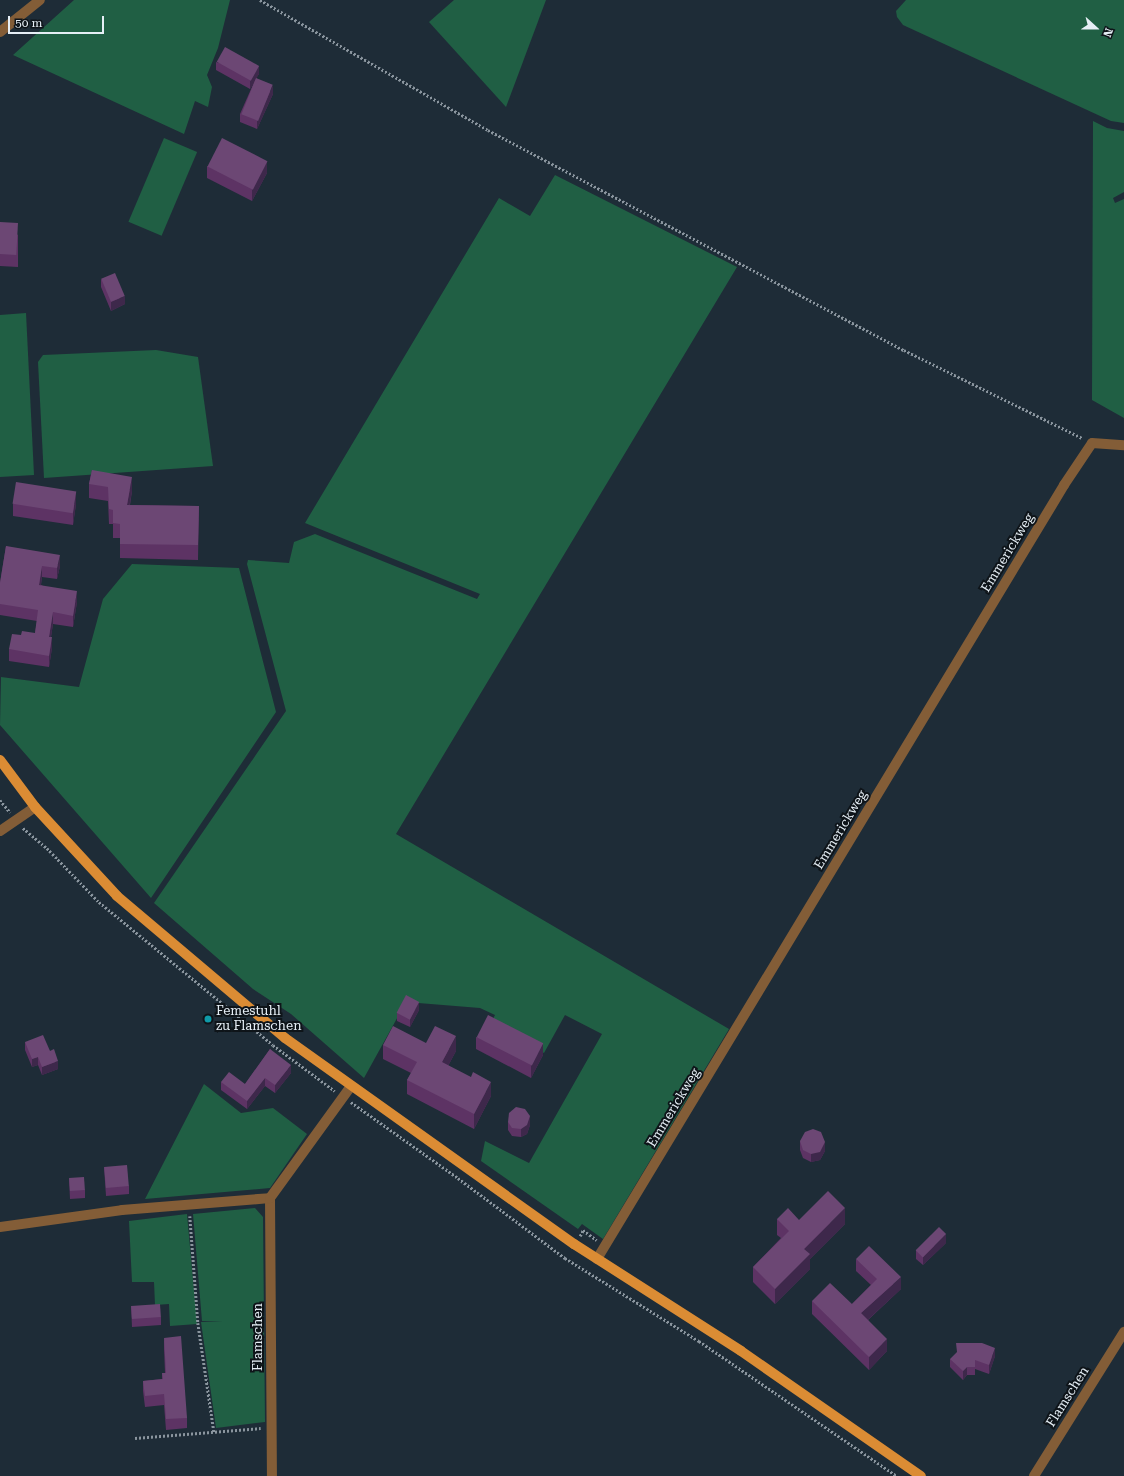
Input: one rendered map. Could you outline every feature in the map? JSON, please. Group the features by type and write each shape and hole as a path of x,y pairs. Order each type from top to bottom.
{"main road":[{"path":"0,760 35,807 117,896 229,993 350,1086 597,1260 741,1351 921,1476"}],"street":[{"path":"0,32 40,0"},
{"path":"1092,443 1124,445"},
{"name":"Emmerickweg","path":"597,1260 1064,485 1092,443"},
{"path":"0,831 35,807"},
{"path":"0,1227 122,1210 270,1198 350,1086"},
{"name":"Flamschen","path":"270,1198 272,1476"},
{"name":"Flamschen","path":"1034,1476 1124,1332"}],"path":[{"path":"260,0 502,138 904,350 1092,443"},
{"path":"190,1216 198,1323 214,1432"},
{"path":"135,1438 271,1428"}],"green space":[{"path":"74,0 230,0 218,48 207,75 212,87 208,107 195,101 184,134 13,55"},
{"path":"454,0 546,0 506,107 429,22"},
{"path":"906,0 1124,0 1124,123 1111,121 903,25 897,17 896,11"},
{"path":"1093,121 1107,128 1124,131 1124,192 1113,198 1115,203 1124,199 1124,418 1092,400"},
{"path":"164,138 197,152 162,236 128,222"},
{"path":"555,175 737,267 396,834 729,1029 603,1239 582,1224 578,1229 481,1161 485,1141 529,1163 602,1034 565,1015 544,1053 490,1025 495,1015 480,1008 406,1002 364,1078 291,1014 253,989 154,903 286,711 247,564 248,560 289,563 294,542 315,534 477,599 480,594 305,523 499,198 530,216"},
{"path":"26,313 34,475 0,477 0,315"},
{"path":"156,350 198,357 213,466 44,478 38,362 43,355"},
{"path":"132,564 239,568 276,712 151,898 0,725 1,677 79,687 103,599"},
{"path":"204,1084 241,1113 273,1108 307,1134 270,1188 145,1199"},
{"path":"255,1208 263,1217 265,1422 216,1428 201,1322 223,1321 202,1321 193,1214"},
{"path":"187,1214 197,1324 170,1326 169,1304 155,1305 154,1282 132,1282 129,1221"}],"building":[{"path":"225,47 259,66 251,81 217,62"},
{"path":"256,78 273,85 258,121 241,114"},
{"path":"222,138 267,161 253,190 207,167"},
{"path":"0,222 18,223 16,255 0,254"},
{"path":"115,273 125,296 111,302 101,279"},
{"path":"92,470 132,477 127,505 199,506 198,545 120,544 120,524 113,523 113,510 109,509 108,487 89,484"},
{"path":"16,482 76,492 73,513 13,504"},
{"path":"6,546 60,555 57,568 42,566 39,585 77,591 73,616 53,612 49,637 52,637 49,656 9,649 12,634 21,635 22,631 35,633 38,610 0,604 0,583"},
{"path":"406,995 419,1002 410,1020 397,1013"},
{"path":"488,1015 543,1043 532,1065 477,1037"},
{"path":"393,1026 426,1043 435,1026 456,1036 442,1062 471,1077 473,1072 491,1082 474,1114 407,1080 417,1062 383,1045"},
{"path":"43,1035 50,1051 54,1049 58,1061 42,1067 38,1057 32,1059 25,1042"},
{"path":"270,1049 291,1065 275,1085 265,1078 247,1101 221,1082 229,1072 245,1084"},
{"path":"516,1107 525,1109 530,1116 527,1125 521,1129 512,1128 508,1122 509,1113"},
{"path":"813,1129 821,1132 825,1142 820,1152 811,1154 803,1150 800,1141 805,1132"},
{"path":"127,1165 129,1186 106,1188 104,1167"},
{"path":"84,1177 85,1190 70,1191 69,1178"},
{"path":"828,1191 845,1208 804,1249 810,1254 775,1289 753,1267 789,1231 777,1219 788,1208 799,1220"},
{"path":"939,1227 946,1234 923,1257 916,1250"},
{"path":"869,1246 901,1277 861,1313 887,1339 869,1357 812,1301 830,1283 852,1304 877,1279 856,1259"},
{"path":"160,1304 161,1317 132,1319 131,1306"},
{"path":"181,1336 187,1418 166,1419 164,1394 145,1396 143,1381 163,1379 162,1373 166,1373 164,1338"},
{"path":"956,1343 982,1343 995,1348 989,1365 975,1360 975,1367 967,1367 963,1371 950,1359 957,1352"}],"place":[{"name":"Femestuhl zu Flamschen","path":"208,1019"}]}
